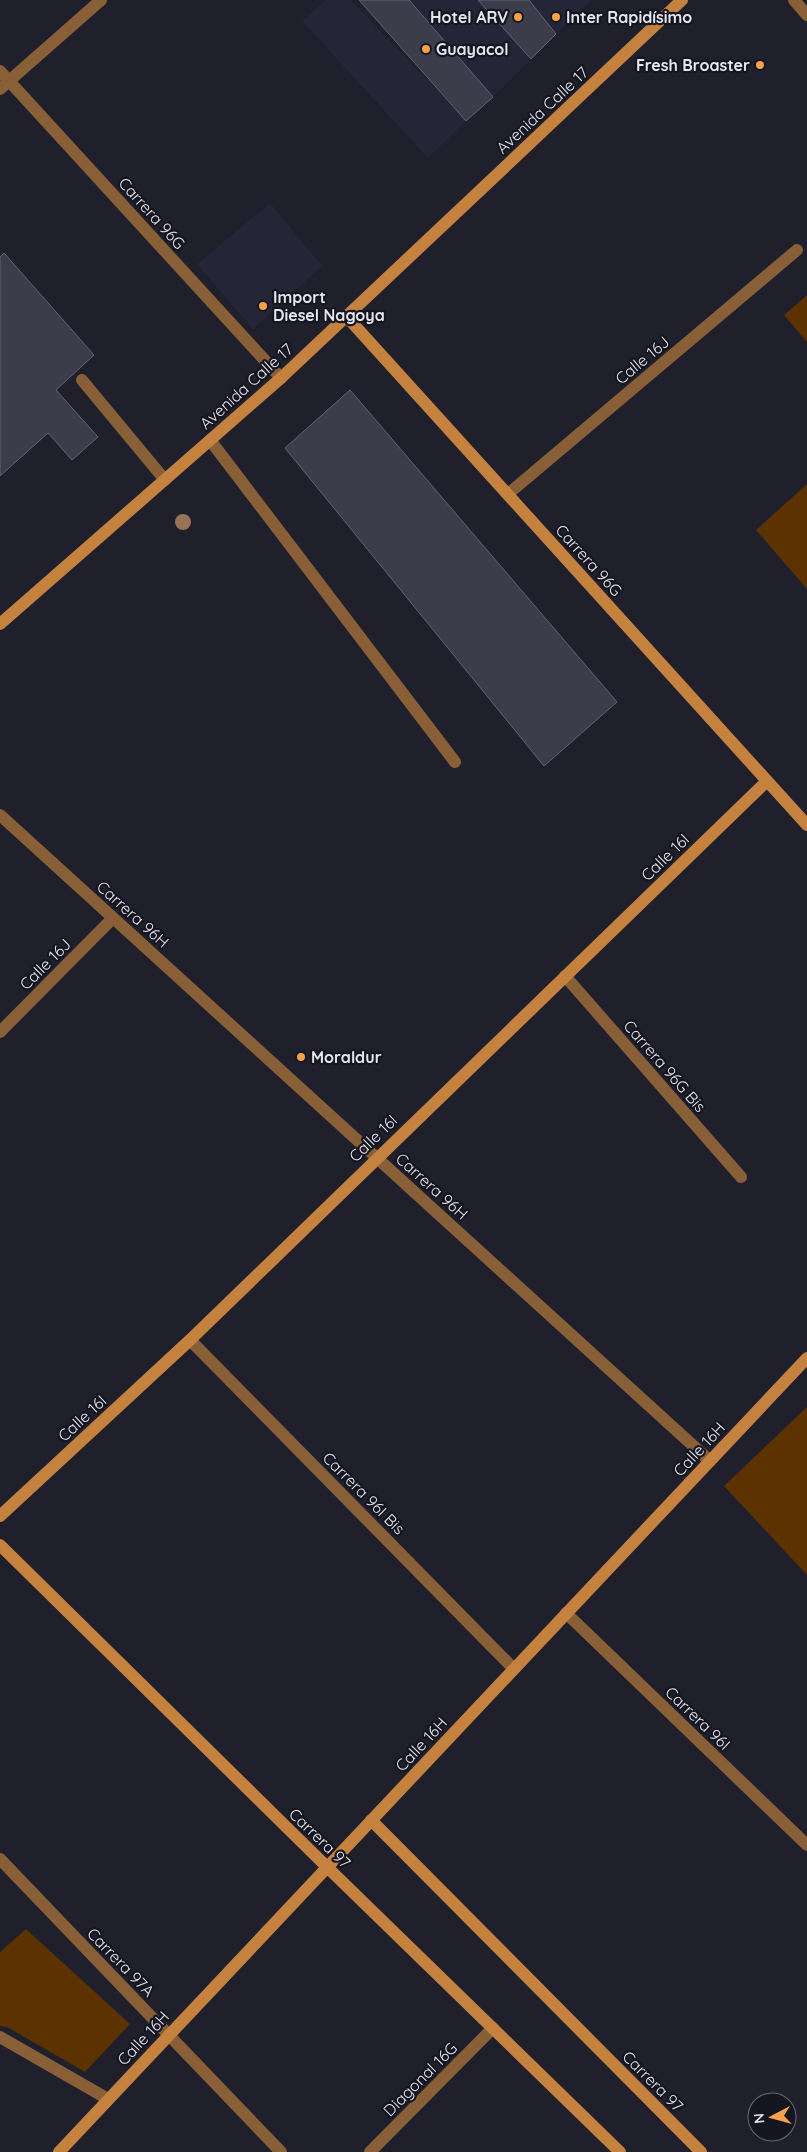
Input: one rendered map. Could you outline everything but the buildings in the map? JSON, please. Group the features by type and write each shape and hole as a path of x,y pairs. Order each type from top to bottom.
{"street":[{"path":"5,85 101,0"},
{"name":"Avenida Calle 17","path":"0,624 281,378 682,0"},
{"path":"794,0 807,15"},
{"name":"Carrera 96G","path":"0,71 5,85 281,378"},
{"name":"Calle 16J","path":"508,494 797,250"},
{"name":"Carrera 96G","path":"347,317 807,825"},
{"path":"82,380 165,480"},
{"path":"210,440 455,762"},
{"name":"Calle 16I","path":"0,1516 190,1340 767,781"},
{"name":"Carrera 96H","path":"0,815 710,1461"},
{"name":"Calle 16J","path":"0,1032 113,918"},
{"name":"Carrera 96G Bis","path":"565,976 741,1177"},
{"name":"Carrera 96I Bis","path":"190,1340 514,1668"},
{"name":"Calle 16H","path":"59,2152 807,1358"},
{"name":"Carrera 97","path":"0,1545 620,2152"},
{"name":"Carrera 96I","path":"566,1613 807,1845"},
{"name":"Carrera 97","path":"371,1820 701,2152"},
{"name":"Carrera 97A","path":"0,1859 281,2152"},
{"name":"Diagonal 16G","path":"370,2152 493,2028"},
{"path":"0,2037 108,2100"}],"shaded area":[{"path":"326,0 351,0 466,121 428,158 302,21"},
{"path":"409,0 478,0 531,59 493,97"},
{"path":"529,0 592,0 556,34"},
{"path":"270,203 322,266 253,329 197,264"},
{"path":"807,295 807,342 784,315"},
{"path":"807,484 807,589 756,530"},
{"path":"807,1407 807,1575 724,1486"},
{"path":"26,1929 130,2024 85,2072 7,2027 0,2026 0,1952"}],"place":[{"name":"Hotel ARV","path":"518,17"},
{"name":"Inter Rapidísimo","path":"556,17"},
{"name":"Guayacol","path":"426,49"},
{"name":"Fresh Broaster","path":"760,65"},
{"name":"Import Diesel Nagoya","path":"263,306"},
{"name":"Moraldur","path":"301,1057"}]}
